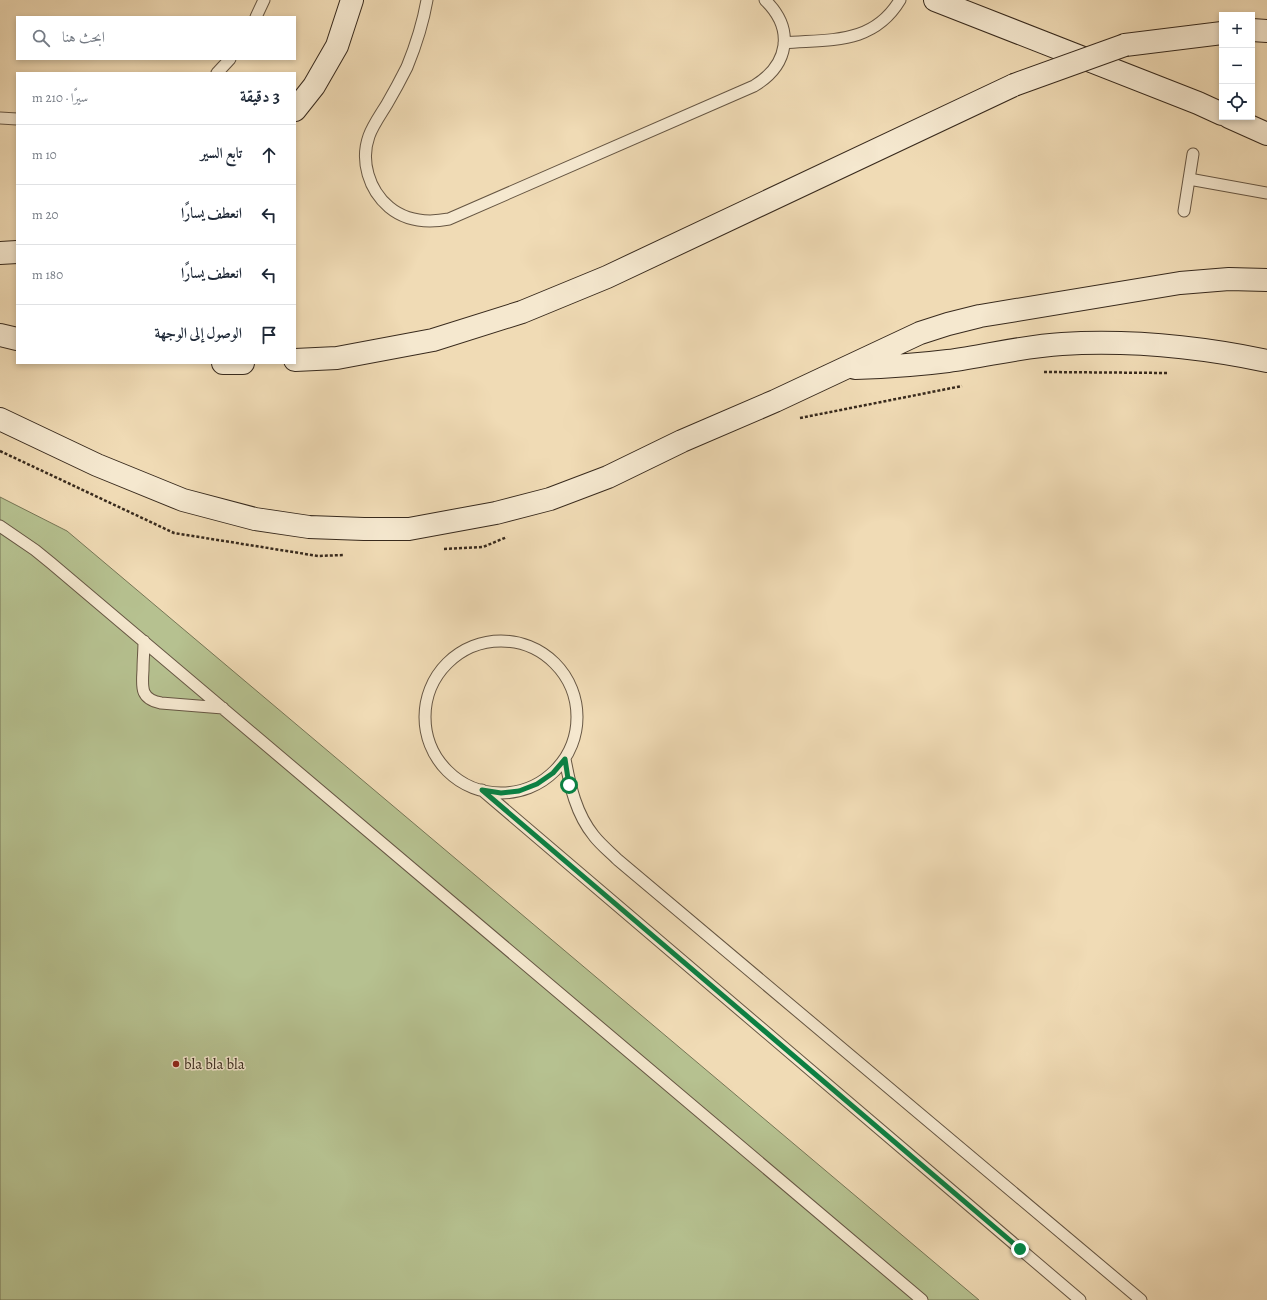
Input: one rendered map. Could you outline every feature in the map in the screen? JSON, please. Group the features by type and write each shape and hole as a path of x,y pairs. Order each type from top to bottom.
{"main road":[{"path":"296,109 314,86 337,46 352,0"},
{"path":"935,0 1198,103 1219,113"},
{"path":"1255,30 1267,31"},
{"path":"296,360 337,358 433,340 522,312 607,277 1014,85 1125,45 1219,33"},
{"path":"1236,120 1267,134"},
{"path":"0,253 16,252"},
{"path":"0,419 97,465 183,500 255,519 309,527 409,529 496,514 550,499 608,477 682,441 775,401 920,333 948,324 980,316 1180,283 1229,279 1267,280"},
{"path":"0,335 16,339"},
{"path":"844,368 941,362 1062,344 1119,343 1226,352 1267,361"}],"lane":[{"path":"256,16 264,0"},
{"path":"427,0 418,36 407,66 369,136 366,150 366,164 369,178 374,190 383,202 394,211 406,217 420,221 449,219 754,86 766,78 775,69 782,56 784,43 784,30 780,18 765,0"},
{"path":"784,43 862,34 876,27 888,16 900,0"},
{"path":"218,72 229,60"},
{"path":"0,118 16,119"},
{"path":"1184,211 1193,154"},
{"path":"1189,179 1267,193"},
{"path":"0,526 35,550 144,641 922,1300"},
{"path":"495,640 516,642 536,649 554,661 567,678 575,698 578,719 574,740 565,759 553,773 537,784 519,791 501,793 482,790 462,782 446,768 433,751 426,731 425,710 430,689 440,670 456,655 474,645 495,640"},
{"path":"144,641 142,690 147,697 154,702 223,708"},
{"path":"565,759 569,785 580,812 594,836 618,860 1141,1300"},
{"path":"482,790 1080,1300"}],"green space":[{"path":"0,497 67,531 979,1300 0,1300"}],"place":[{"name":"bla bla bla","path":"176,1064"}],"route":[{"path":"569,785 565,759 553,773 537,784 519,791 501,793 482,790 1020,1249"}]}
